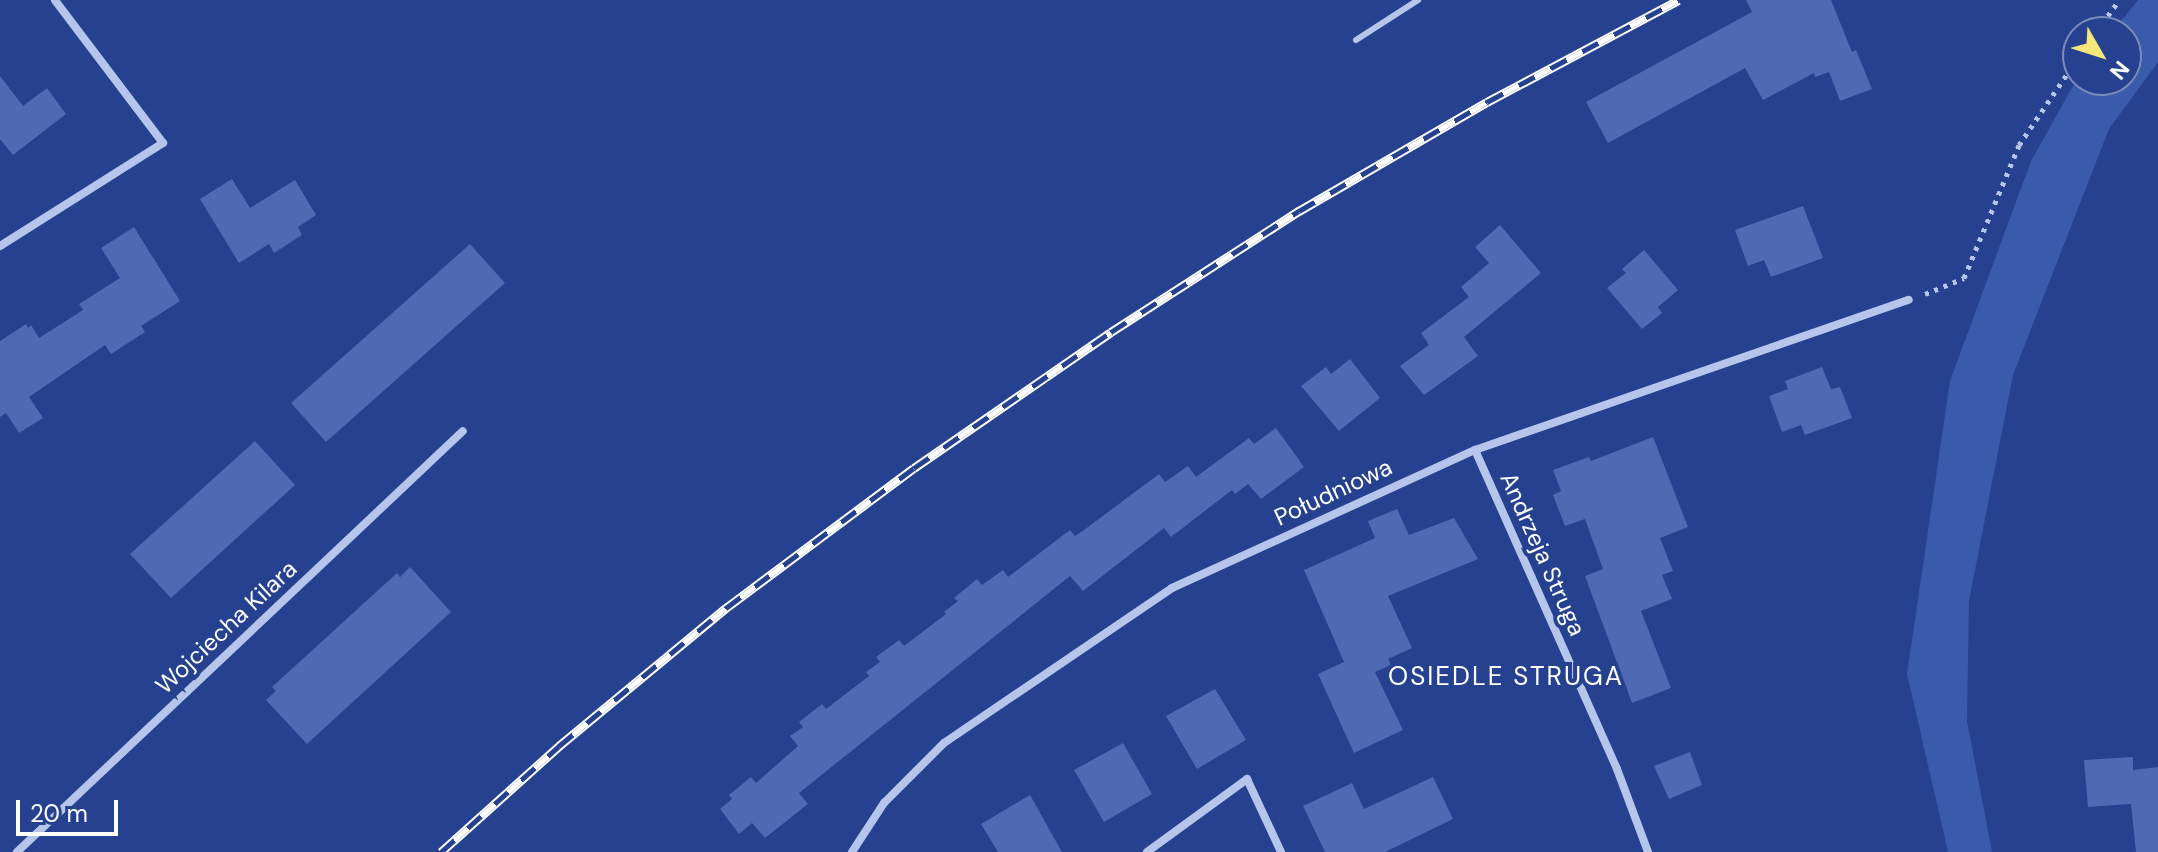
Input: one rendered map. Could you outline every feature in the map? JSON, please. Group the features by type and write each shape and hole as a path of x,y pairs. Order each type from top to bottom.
{"street":[{"path":"0,246 163,143 55,0"},
{"name":"Południowa","path":"852,852 884,803 944,743 1172,588 1475,450 1909,300"},
{"name":"Wojciecha Kilara","path":"17,852 463,431"},
{"name":"Andrzeja Struga","path":"1475,450 1617,769 1648,852"},
{"path":"1147,852 1247,779 1281,852"}],"lane":[{"path":"1356,40 1418,0"}],"path":[{"path":"1909,300 1964,278 2019,145 2062,82"}],"shaded area":[{"path":"2138,0 2158,0 2158,62 2142,84 2142,16 2125,16"},
{"path":"2067,96 2133,96 2109,129 2013,375 1969,601 1967,721 1992,852 1948,852 1907,674 1950,381 2031,161"}],"building":[{"path":"1746,0 1831,0 1852,52 1856,50 1872,89 1840,101 1829,72 1815,77 1814,73 1763,100 1745,68 1608,143 1586,102 1752,12"},
{"path":"0,76 23,106 47,88 66,114 13,155 0,139"},
{"path":"232,179 250,208 295,180 316,215 298,227 302,235 274,253 269,244 239,263 200,199"},
{"path":"1803,206 1823,258 1771,277 1764,260 1748,266 1735,230"},
{"path":"1500,225 1541,273 1464,337 1478,356 1424,395 1400,366 1429,345 1421,333 1469,297 1461,287 1489,263 1475,247"},
{"path":"134,227 180,301 141,326 145,332 111,354 105,345 29,397 43,418 19,433 6,413 0,417 0,341 26,324 28,328 31,325 39,338 83,310 79,304 120,278 101,248"},
{"path":"470,244 505,283 326,442 291,403"},
{"path":"1644,250 1678,290 1658,307 1662,313 1642,329 1607,288 1626,273 1622,269"},
{"path":"1350,359 1380,398 1339,431 1301,386 1326,367 1331,374"},
{"path":"1822,367 1831,389 1840,387 1852,418 1805,435 1801,425 1782,432 1769,396 1788,389 1785,381"},
{"path":"1276,428 1304,467 1261,499 1248,484 1235,494 1232,490 1171,537 1164,528 1083,591 1070,576 799,793 808,804 765,838 752,823 739,834 720,809 732,799 729,795 751,777 756,783 798,746 790,736 803,727 799,722 822,704 826,709 869,676 866,672 880,662 876,657 899,640 904,646 946,614 944,612 958,601 954,598 977,579 982,585 1003,570 1008,577 1070,530 1075,536 1084,530 1159,474 1165,482 1188,466 1196,477 1249,438 1254,444"},
{"path":"1653,437 1688,527 1660,538 1673,571 1662,575 1672,599 1641,611 1671,688 1632,703 1585,576 1603,569 1585,519 1565,526 1553,495 1561,491 1553,470 1589,457 1591,461"},
{"path":"255,441 295,485 171,598 130,554"},
{"path":"1397,509 1409,535 1454,518 1478,559 1388,596 1412,648 1388,659 1391,665 1375,672 1403,730 1354,753 1318,674 1344,662 1304,570 1375,538 1368,521"},
{"path":"410,567 451,612 307,744 266,700 276,691 272,687 397,573 400,577"},
{"path":"1215,689 1246,740 1197,769 1166,716"},
{"path":"1123,743 1152,794 1104,822 1074,770"},
{"path":"1690,752 1702,785 1669,799 1654,766"},
{"path":"2133,757 2133,770 2158,767 2158,852 2136,852 2131,804 2088,807 2084,760"},
{"path":"1433,777 1453,819 1385,852 1325,852 1303,806 1352,783 1364,809"},
{"path":"1030,795 1062,852 998,852 981,824"}],"railway":[{"path":"441,852 559,746 726,608 914,468 1111,332 1299,211 1487,102 1679,0"}],"district":[{"name":"OSIEDLE STRUGA","path":"1506,677"}]}
